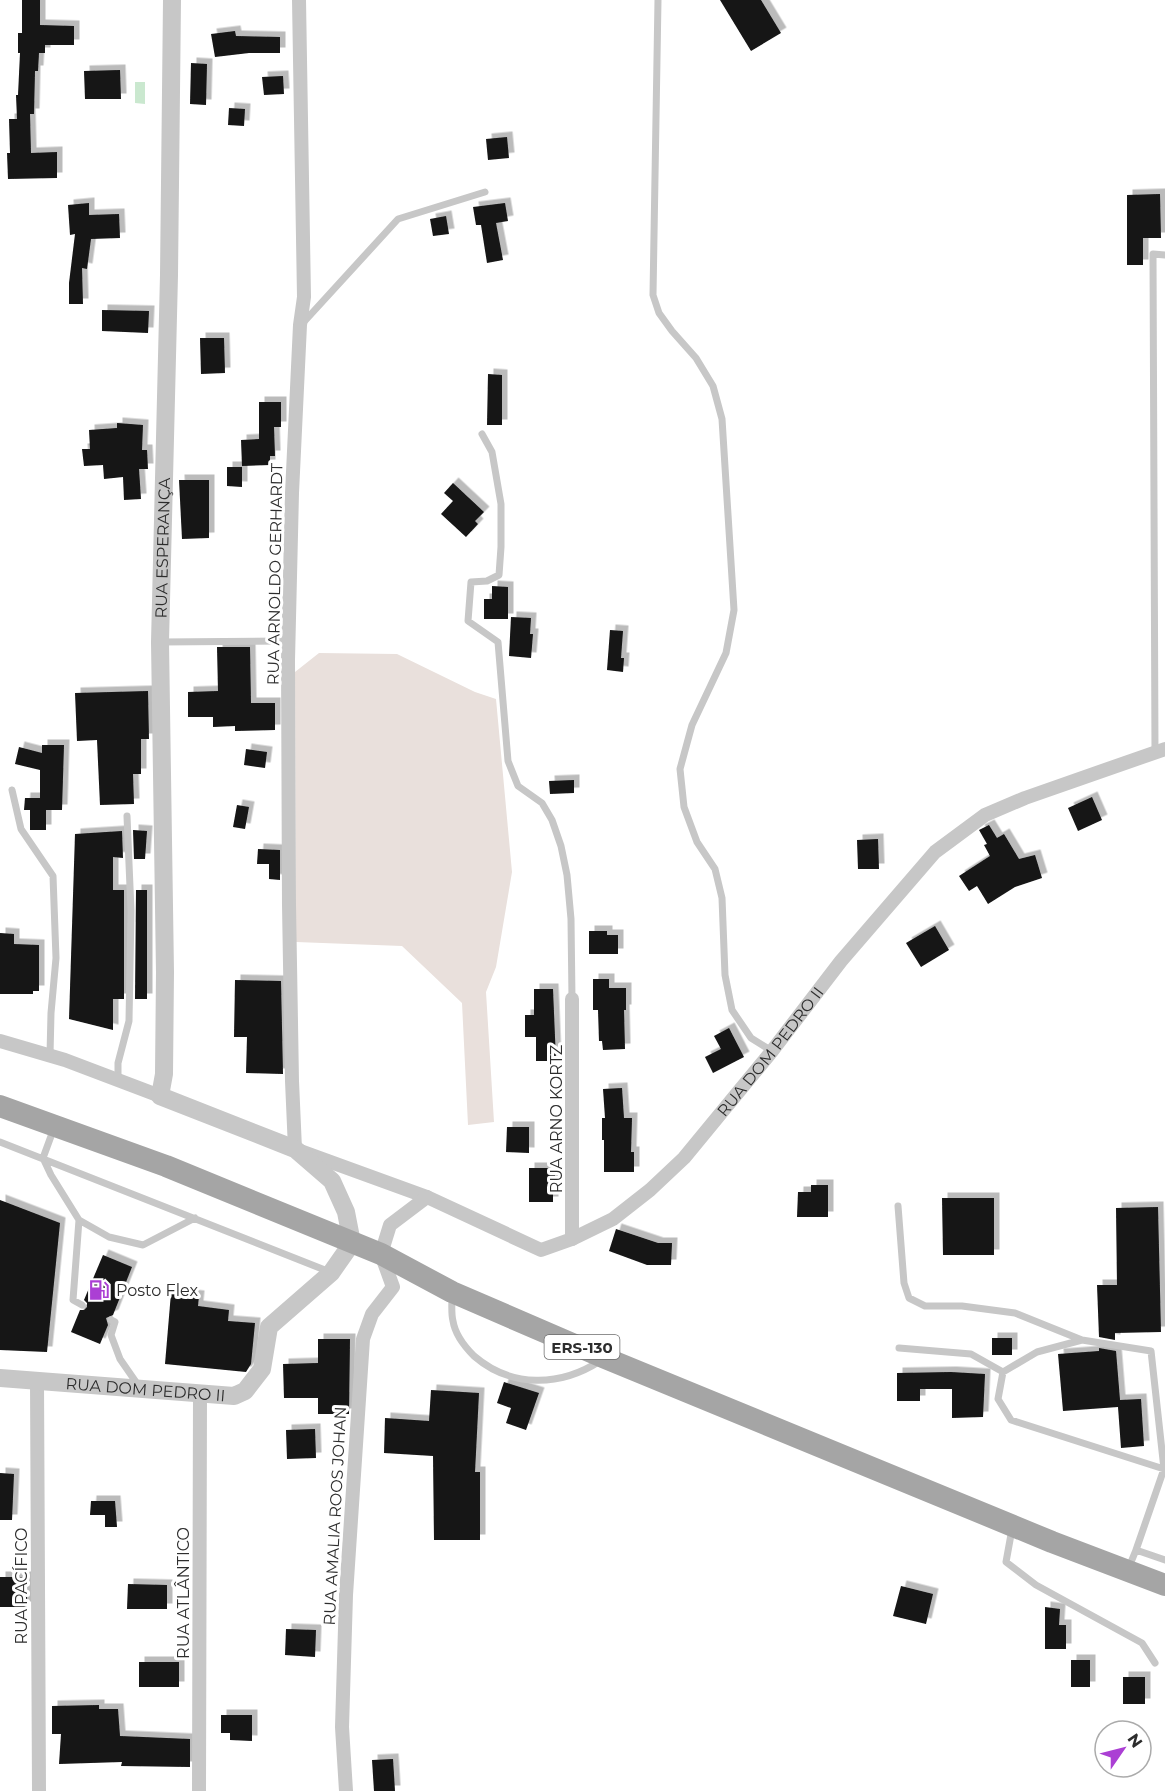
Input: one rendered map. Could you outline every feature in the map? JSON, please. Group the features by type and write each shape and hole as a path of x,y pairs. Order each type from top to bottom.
{"main road":[{"name":"ERS-130","path":"0,1106 166,1166 381,1254 452,1292 605,1358 1012,1526 1165,1585"}],"street":[{"name":"RUA ESPERANÇA","path":"160,1096 164,1074 165,984 160,642 169,275 172,0"},
{"name":"RUA ARNOLDO GERHARDT","path":"295,1149 291,1081 289,928 289,641 292,493 300,326 304,297 299,0"},
{"name":"RUA DOM PEDRO II","path":"295,1149 427,1197 541,1250 572,1239 613,1219 676,1166 772,1051 840,961 935,852 985,815 1025,798 1160,751"},
{"name":"RUA ARNO KORTZ","path":"572,999 572,1239"},
{"path":"0,1041 118,1080 295,1149 332,1181 346,1212 352,1244"},
{"path":"381,1254 390,1225 427,1197"},
{"name":"RUA DOM PEDRO II","path":"0,1378 234,1396 245,1391 262,1369 269,1327 331,1273 352,1244"},
{"name":"RUA AMALIA ROOS JOHAN","path":"346,1791 342,1727 346,1596 363,1339 372,1314 393,1287 381,1254"},
{"name":"RUA PACÍFICO","path":"37,1382 39,1791"},
{"name":"RUA ATLÂNTICO","path":"199,1791 200,1395"}],"lane":[{"path":"658,0 653,295 659,313 696,358 713,386 722,419 734,610 726,653 692,725 680,769 684,807 697,842 715,869 722,898 726,975 732,1010 751,1038 772,1051"},
{"path":"300,326 398,219 485,192"},
{"path":"1160,751 1153,254 1165,255"},
{"path":"482,434 492,452 501,504 499,575 487,581 471,582 468,621 498,642 508,761 518,786 542,803 552,820 561,846 567,875 571,919 572,999"},
{"path":"160,642 289,641"},
{"path":"12,790 21,829 53,876 56,958 50,1056"},
{"path":"118,1080 118,1063 129,1021 131,911 127,816"},
{"path":"55,1125 43,1158 79,1220 109,1237 143,1245 195,1218"},
{"path":"0,1142 331,1273"},
{"path":"897,1206 904,1282 909,1298 925,1306 962,1306 1015,1313 1082,1340 1151,1351 1164,1469 1127,1571"},
{"path":"79,1220 73,1300 82,1305"},
{"path":"452,1292 453,1321 461,1339 465,1347 488,1368 515,1379 551,1380 582,1372 605,1358"},
{"path":"111,1320 116,1322 111,1335 120,1359 142,1389"},
{"path":"1082,1340 1037,1352 1003,1372 998,1399 1011,1420 1164,1469"},
{"path":"899,1348 971,1354 1003,1372"},
{"path":"1012,1526 1006,1562 1036,1585 1142,1643 1155,1663"},
{"path":"1136,1550 1165,1560"}],"shaded area":[{"path":"135,82 145,82 145,104 135,103"},
{"path":"319,653 397,654 475,692 496,699 512,872 496,967 486,992 494,1122 468,1125 462,1003 402,946 296,942 295,672"}],"building":[{"path":"22,0 40,0 40,25 74,26 74,45 45,45 45,53 39,53 38,71 35,71 34,114 30,114 31,153 57,152 57,178 8,179 9,119 17,119 16,95 18,95 20,53 18,53 18,33 22,33"},
{"path":"720,0 761,0 781,33 751,51"},
{"path":"235,31 236,36 280,37 280,53 249,53 215,57 211,34"},
{"path":"191,63 207,64 206,105 190,104"},
{"path":"120,70 121,99 85,99 84,71"},
{"path":"283,76 284,94 264,95 262,77"},
{"path":"229,108 245,109 244,126 228,125"},
{"path":"507,137 509,158 488,160 486,139"},
{"path":"1160,194 1161,238 1143,238 1143,265 1127,265 1127,195"},
{"path":"89,203 89,215 119,214 120,238 91,239 87,269 82,268 83,304 69,304 75,234 70,235 68,205"},
{"path":"505,203 508,221 496,223 503,260 487,263 481,225 476,225 473,207"},
{"path":"446,216 449,234 433,236 430,219"},
{"path":"102,310 149,311 148,333 102,331"},
{"path":"200,338 224,338 225,373 201,374"},
{"path":"488,374 502,375 502,425 487,425"},
{"path":"259,402 281,402 281,427 274,427 275,456 270,456 270,465 242,466 241,440 259,439"},
{"path":"117,423 143,425 142,450 147,450 148,469 139,469 141,499 124,500 123,477 104,479 103,465 84,466 82,449 90,449 89,430 117,428"},
{"path":"227,467 242,467 242,487 227,486"},
{"path":"179,480 209,480 209,538 182,539"},
{"path":"453,483 484,512 475,521 478,524 466,537 441,514 453,501 444,493"},
{"path":"492,586 508,587 508,619 484,619 484,599 492,599"},
{"path":"511,617 531,618 530,634 533,634 531,658 509,656"},
{"path":"610,630 623,631 621,658 624,658 623,672 607,670"},
{"path":"217,647 250,647 251,703 275,703 275,730 235,731 235,726 213,727 213,717 188,717 188,692 218,691"},
{"path":"148,691 149,739 141,739 141,774 133,774 134,804 100,805 97,740 77,741 75,693"},
{"path":"42,745 64,745 62,810 46,810 46,830 30,830 30,810 24,810 25,798 40,798 40,770 15,764 19,747 42,753"},
{"path":"246,749 267,752 265,768 244,765"},
{"path":"574,780 574,793 550,794 549,781"},
{"path":"1092,797 1102,820 1078,831 1068,808"},
{"path":"237,805 249,807 245,829 233,827"},
{"path":"989,825 997,838 1004,834 1019,859 1035,855 1042,878 1015,887 988,904 977,886 969,891 959,876 990,856 984,845 987,844 979,830"},
{"path":"133,830 147,831 145,859 134,859"},
{"path":"122,831 123,858 113,857 113,890 124,890 124,999 113,999 113,1030 69,1019 75,834"},
{"path":"878,839 879,869 858,869 857,840"},
{"path":"258,849 280,850 280,880 269,879 269,864 257,864"},
{"path":"136,890 147,890 147,999 135,999"},
{"path":"935,926 949,950 921,967 906,943"},
{"path":"589,931 607,931 607,935 618,935 618,954 589,954"},
{"path":"0,933 14,934 14,944 39,945 39,991 33,991 33,994 0,994"},
{"path":"593,979 609,979 609,988 626,988 625,1049 603,1050 602,1041 599,1041 598,1010 593,1010"},
{"path":"235,980 281,981 283,1074 246,1073 247,1037 234,1037"},
{"path":"534,989 553,989 556,1061 536,1061 536,1037 525,1037 525,1015 534,1015"},
{"path":"729,1028 744,1057 713,1073 705,1057 721,1049 714,1036"},
{"path":"622,1088 624,1118 632,1118 631,1152 634,1152 634,1172 604,1172 603,1089"},
{"path":"507,1127 529,1127 529,1153 506,1152"},
{"path":"529,1168 555,1168 553,1202 529,1202"},
{"path":"811,1185 828,1185 828,1217 797,1217 798,1192 811,1192"},
{"path":"942,1198 994,1198 994,1255 943,1255"},
{"path":"0,1200 60,1223 47,1352 0,1350"},
{"path":"1158,1207 1161,1332 1115,1333 1115,1340 1099,1337 1097,1285 1117,1285 1116,1208"},
{"path":"616,1229 658,1243 672,1243 671,1265 647,1265 609,1251"},
{"path":"103,1255 132,1267 113,1315 106,1318 108,1325 100,1344 71,1332 80,1310 87,1307 84,1300"},
{"path":"171,1293 199,1296 198,1306 229,1310 228,1321 255,1323 251,1364 246,1372 165,1364"},
{"path":"992,1338 1012,1338 1012,1355 992,1355"},
{"path":"318,1339 350,1339 349,1414 318,1414 318,1398 284,1398 283,1364 318,1363"},
{"path":"1099,1348 1116,1351 1120,1400 1141,1399 1144,1446 1121,1448 1118,1407 1063,1411 1058,1354 1099,1351"},
{"path":"897,1373 985,1374 983,1417 952,1418 952,1389 920,1389 920,1401 897,1401"},
{"path":"504,1382 539,1393 526,1430 506,1423 511,1408 497,1403"},
{"path":"431,1390 479,1393 475,1472 480,1472 480,1540 434,1540 433,1456 384,1453 385,1418 429,1421"},
{"path":"315,1429 316,1458 287,1459 286,1430"},
{"path":"0,1473 14,1474 12,1520 0,1520"},
{"path":"91,1501 115,1501 117,1527 105,1527 105,1515 90,1515"},
{"path":"0,1577 27,1577 27,1607 0,1607"},
{"path":"128,1584 167,1585 167,1609 127,1609"},
{"path":"901,1586 933,1594 926,1624 893,1616"},
{"path":"1045,1607 1060,1609 1059,1625 1066,1625 1066,1649 1045,1649"},
{"path":"286,1629 316,1630 315,1657 285,1655"},
{"path":"1071,1660 1090,1660 1090,1687 1071,1687"},
{"path":"139,1662 179,1662 179,1687 139,1687"},
{"path":"1123,1677 1145,1677 1145,1704 1123,1704"},
{"path":"99,1705 99,1709 118,1709 120,1736 190,1739 190,1767 121,1766 122,1762 59,1764 61,1734 52,1734 52,1706"},
{"path":"221,1715 252,1715 252,1741 230,1740 230,1733 221,1733"},
{"path":"393,1759 395,1791 374,1791 372,1760"}],"place":[{"name":"Posto Flex","path":"99,1290"}]}
